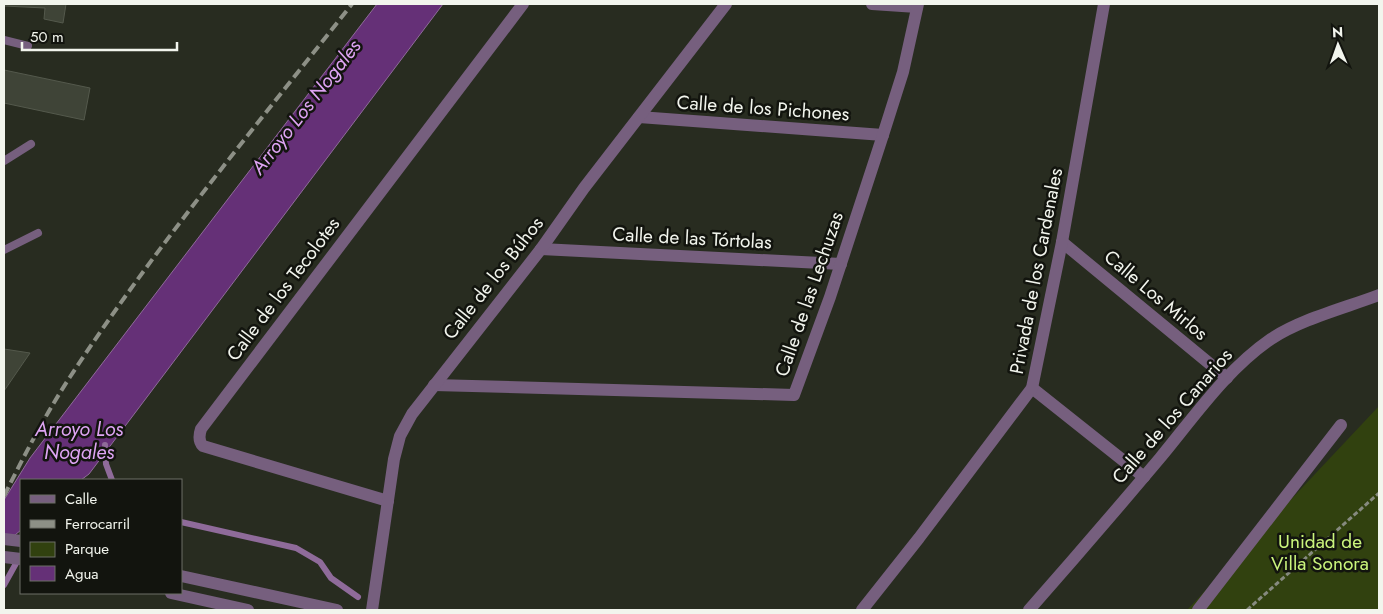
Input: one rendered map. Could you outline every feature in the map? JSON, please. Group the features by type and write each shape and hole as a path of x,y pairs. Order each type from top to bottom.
{"street":[{"name":"Calle de los Tecolotes","path":"388,501 203,446 199,440 199,435 201,429 523,4"},
{"name":"Calle de los Búhos","path":"372,610 388,501 400,436 412,414 541,249 584,188 726,4"},
{"path":"872,4 918,6"},
{"name":"Privada de los Cardenales","path":"862,610 1032,388 1062,242 1104,4"},
{"name":"Calle de las Lechuzas","path":"434,385 794,396 883,135 903,72 918,6"},
{"name":"Calle de los Pichones","path":"639,117 883,135"},
{"name":"Calle Los Mirlos","path":"1062,242 1227,378"},
{"name":"Calle de las Tórtolas","path":"541,249 840,264"},
{"name":"Calle de los Canarios","path":"1029,610 1227,378 1254,352 1290,329 1379,295"},
{"path":"1032,388 1144,477"},
{"path":"1198,610 1340,425"},
{"path":"4,539 20,541"},
{"path":"4,557 20,559"},
{"path":"182,576 337,610"},
{"path":"176,594 248,610"}],"lane":[{"path":"4,40 28,46"},
{"path":"4,161 30,144"},
{"path":"4,250 38,233"}],"path":[{"path":"1246,610 1379,493"}],"green space":[{"name":"Unidad de Villa Sonora","path":"1379,406 1379,610 1187,610"}],"water":[{"name":"Arroyo Los Nogales","path":"377,4 443,4 89,474 82,479 20,479 20,531 4,544 4,500 30,458"}],"building":[{"path":"4,4 66,4 63,23 44,19 45,8 4,6"},
{"path":"4,70 90,88 84,120 4,103"},
{"path":"4,349 30,353 4,391"}],"waterway":[{"path":"105,445 106,464 112,479"},
{"path":"182,522 296,548 320,562 331,578 358,597"},
{"name":"Arroyo Los Nogales","path":"4,585 19,558"}],"railway":[{"path":"4,496 52,406 136,281 352,4"}]}
